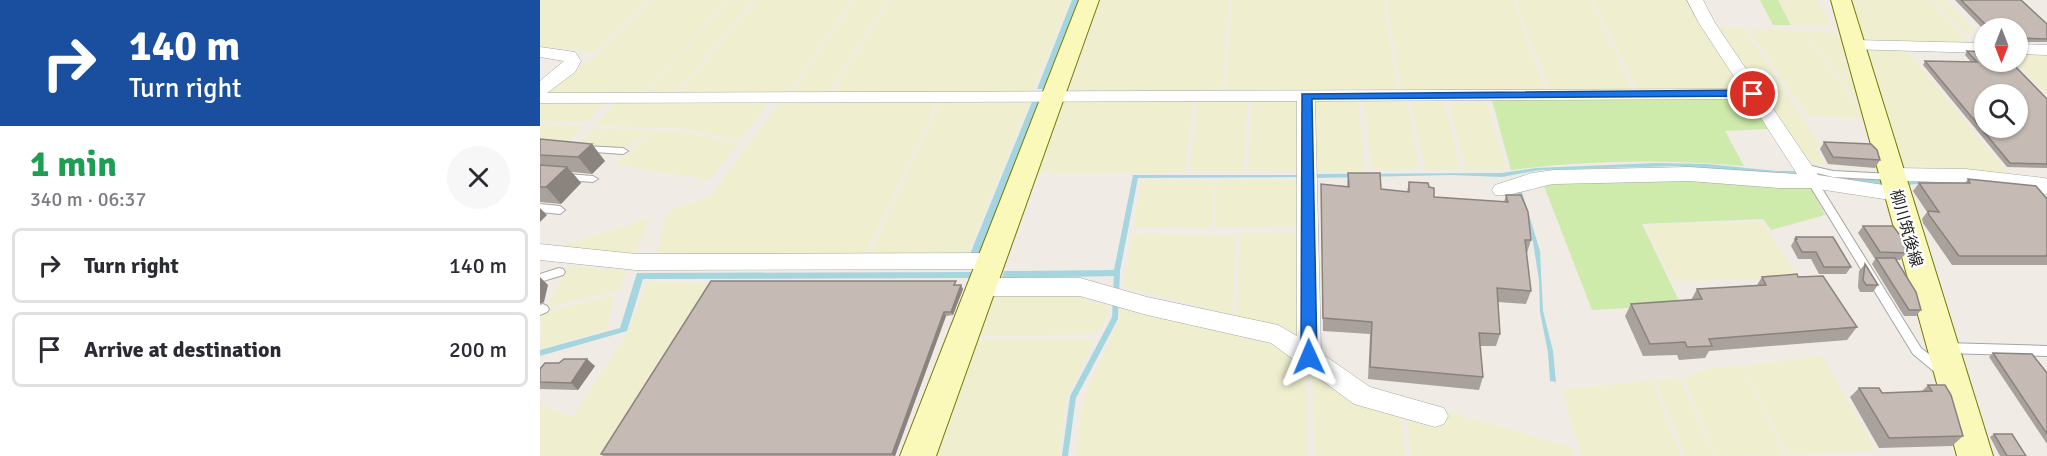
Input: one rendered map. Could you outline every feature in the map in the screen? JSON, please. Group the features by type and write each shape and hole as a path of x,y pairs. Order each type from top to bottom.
{"main road":[{"path":"918,456 1089,0"},
{"name":"柳川筑後線","path":"1841,0 1975,456"}],"street":[{"path":"1695,0 1707,23 1807,174"},
{"path":"1854,45 1974,48"},
{"path":"2028,49 2047,50"},
{"path":"540,52 569,56 573,61 569,68 540,89"},
{"path":"540,98 1753,94"},
{"path":"1306,96 1309,357"},
{"path":"1502,190 1533,180 1554,177 1689,174 1779,181 1807,174 1894,182 1966,176 2044,185 2047,188"},
{"path":"540,252 636,262 986,274 1080,286 1147,306 1278,335 1363,396 1436,416"}],"lane":[{"path":"578,149 622,151"},
{"path":"1807,174 1917,351 1953,379"},
{"path":"540,175 592,179"},
{"path":"540,208 560,210"},
{"path":"540,278 559,272"},
{"path":"1943,348 2047,351"}],"green space":[{"path":"540,0 648,0 595,52 540,46"},
{"path":"652,0 726,0 645,92 549,94 546,91 593,58"},
{"path":"728,0 753,0 676,92 647,92"},
{"path":"756,0 852,0 788,93 679,92"},
{"path":"855,0 888,0 827,93 791,93"},
{"path":"890,0 1070,0 1032,92 831,93"},
{"path":"1100,0 1229,0 1222,92 1078,92 1070,88"},
{"path":"1232,0 1383,0 1398,91 1225,92"},
{"path":"1386,0 1513,0 1545,90 1401,91"},
{"path":"1515,0 1590,0 1633,90 1549,90"},
{"path":"1593,0 1690,0 1699,21 1741,89 1637,90"},
{"path":"1760,0 1778,0 1791,25 1773,25"},
{"path":"1779,0 1817,0 1833,26 1793,25"},
{"path":"1848,0 1931,0 1971,44 1860,40"},
{"path":"1934,0 1946,0 1974,30 1974,33 1965,33"},
{"path":"1715,26 1744,28 1821,146 1816,147 1825,164 1806,164"},
{"path":"1748,29 1804,31 1866,118 1807,116"},
{"path":"1805,31 1842,33 1865,112"},
{"path":"1865,49 1906,50 1974,132 1974,138 1979,138 2010,175 1908,169 1901,166"},
{"path":"2028,52 2047,53 2047,95 2025,72 2028,72"},
{"path":"1739,96 1750,99 1769,129 1725,131 1744,166 1686,162 1627,162 1569,164 1511,170 1491,97"},
{"path":"1410,97 1444,98 1460,170 1425,170"},
{"path":"1194,98 1185,172 1037,174 1062,103 1072,99"},
{"path":"1316,98 1358,98 1365,171 1314,172 1311,101"},
{"path":"1364,98 1407,98 1419,168 1371,170"},
{"path":"1198,99 1248,99 1243,171 1189,171"},
{"path":"1252,99 1298,102 1299,170 1248,171"},
{"path":"1448,99 1478,99 1487,103 1507,170 1465,170"},
{"path":"540,100 606,101 587,122 540,121"},
{"path":"617,101 770,101 740,141 683,129 595,125"},
{"path":"779,102 937,102 866,253 657,253 666,215 672,209 710,197"},
{"path":"940,102 1029,102 968,253 870,253"},
{"path":"540,124 584,126 566,144 540,143"},
{"path":"591,129 651,130 629,148 576,146"},
{"path":"655,130 693,134 739,144 709,180 615,164"},
{"path":"1605,177 1810,186 1825,215 1771,230 1763,219 1642,224 1681,305 1592,310 1542,181"},
{"path":"1141,180 1215,181 1212,227 1134,228"},
{"path":"1217,180 1300,180 1302,226 1215,228"},
{"path":"650,218 636,252 557,247"},
{"path":"1762,222 1800,279 1672,281 1645,225"},
{"path":"1300,233 1302,341 1278,326 1236,316 1240,234"},
{"path":"1132,234 1236,235 1232,314 1123,287"},
{"path":"568,266 627,271 620,290 546,308"},
{"path":"648,282 711,283 600,456 540,456 540,405 574,415 628,332"},
{"path":"997,292 1082,294 1089,302 1107,306 1106,321 1097,334 979,336 984,313"},
{"path":"614,295 607,329 540,349 542,313"},
{"path":"1120,308 1267,340 1306,368 1308,456 1075,456 1084,397 1120,318"},
{"path":"1095,339 1066,400 1059,456 935,456 976,340"},
{"path":"1822,356 1876,450 1788,455 1742,366"},
{"path":"1740,365 1785,455 1715,456 1683,377 1714,368"},
{"path":"1312,371 1400,411 1405,456 1315,456"},
{"path":"1680,377 1713,456 1685,456 1655,380"},
{"path":"1652,380 1681,456 1582,456 1562,390"},
{"path":"1439,409 1573,448 1575,456 1411,456 1406,411"}],"water":[{"path":"1072,0 1078,0 1043,89 1037,89"},
{"path":"1032,102 1038,102 979,254 970,254"},
{"path":"1657,163 1810,171 1850,178 1907,182 1965,181 2030,187 2047,197 2047,203 1919,184 1891,186 1675,166 1540,170 1502,177 1451,175 1315,178 1315,174 1501,173 1536,168"},
{"path":"1133,175 1297,175 1298,177 1138,178 1119,276 1002,278 1004,271 1114,270"},
{"path":"1522,192 1540,251 1543,311 1553,351 1556,382 1550,381 1533,242 1517,193"},
{"path":"972,272 969,278 643,279 627,331 540,356 540,350 620,328 637,273"}],"building":[{"path":"1961,0 2021,0 2047,24 2047,39 2028,38 2028,18 1979,18"},
{"path":"1967,51 1974,51 1974,59"},
{"path":"1925,61 1974,62 1974,72 2021,72 2047,99 2047,164 2010,163 1989,138 2028,138 2028,84 1974,84 1974,120"},
{"path":"540,139 592,144 578,157 540,155"},
{"path":"1824,142 1871,144 1877,150 1880,160 1833,157"},
{"path":"540,165 567,167 546,187 540,187"},
{"path":"1348,173 1380,173 1381,189 1409,192 1409,182 1428,183 1429,187 1434,188 1434,197 1508,202 1506,195 1521,195 1528,212 1531,240 1525,240 1531,291 1497,288 1500,334 1479,333 1483,377 1370,367 1372,322 1323,318 1321,184 1349,187"},
{"path":"1968,179 2036,186 2047,199 2047,256 1959,256 1929,215 1928,211 1939,212 1919,183 1970,183"},
{"path":"1863,226 1893,226 1902,238 1906,253 1880,252"},
{"path":"1796,237 1833,237 1851,267 1824,267 1816,252 1802,252"},
{"path":"1876,258 1895,258 1916,292 1921,310 1909,310"},
{"path":"1865,264 1878,285 1866,285 1863,280"},
{"path":"1797,274 1798,277 1823,276 1857,327 1709,339 1712,346 1687,347 1685,342 1650,344 1631,304 1702,299 1697,289 1766,285 1762,277"},
{"path":"711,281 956,281 954,285 961,285 951,312 944,312 892,454 601,454"},
{"path":"1993,353 2032,354 2047,373 2047,434"},
{"path":"564,359 587,359 571,383 540,382 540,369 545,363 559,363"},
{"path":"1928,385 1945,385 1951,395 1963,436 1889,438 1859,388 1879,388 1882,393 1932,391"},
{"path":"1994,434 2012,434 2026,456 2007,456"}],"waterway":[{"path":"1065,456 1073,397 1115,318 1117,272"}],"route":[{"path":"1309,357 1306,96 1753,94"}]}
